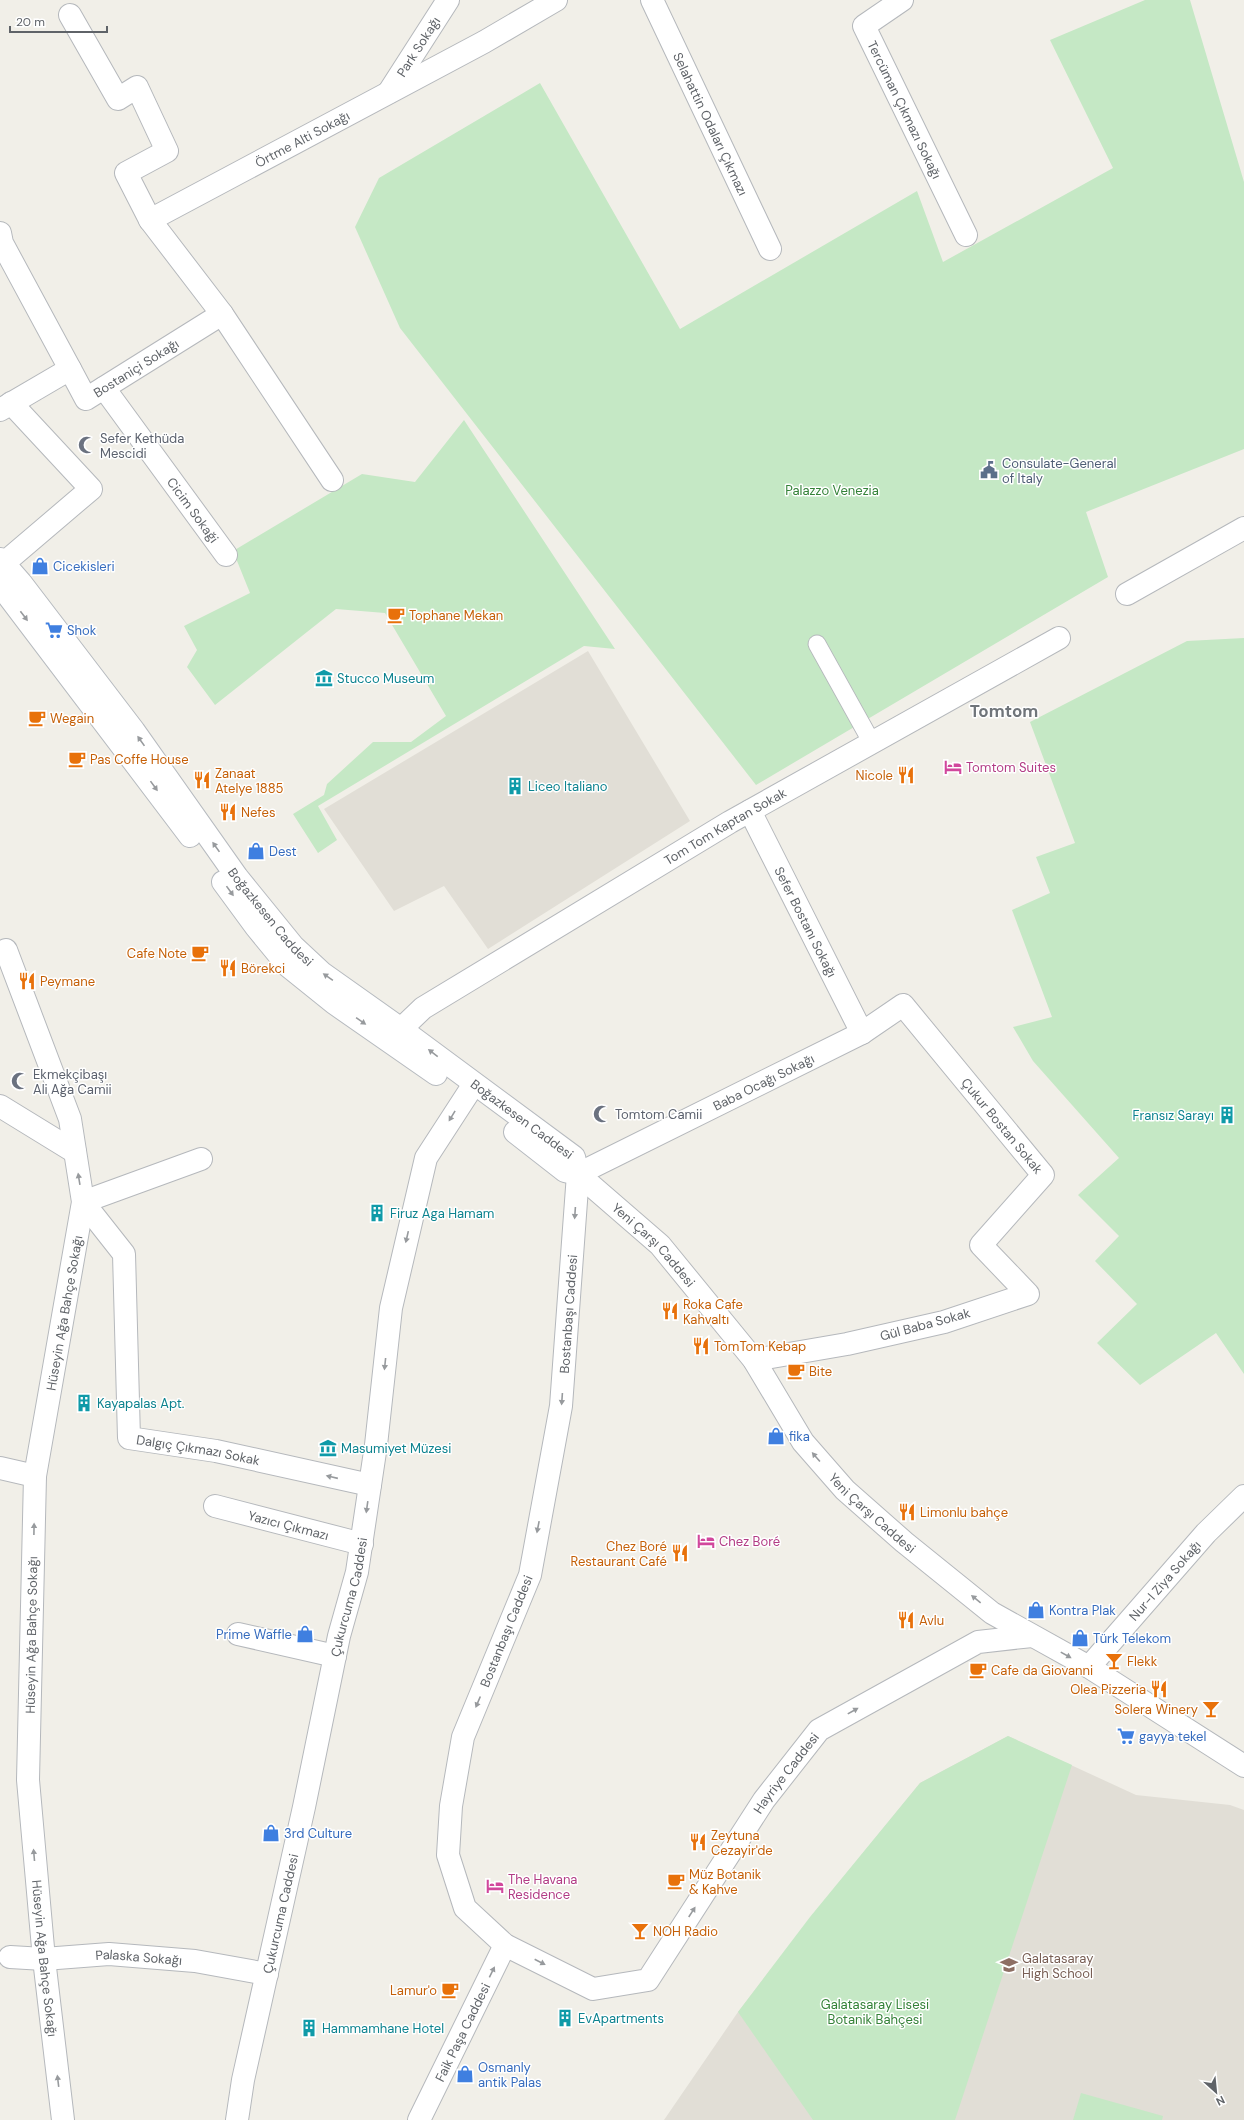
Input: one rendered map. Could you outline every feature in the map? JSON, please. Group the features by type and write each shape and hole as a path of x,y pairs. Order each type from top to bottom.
{"street":[{"name":"Park Sokağı","path":"388,93 448,0"},
{"name":"Örtme Alti Sokağı","path":"150,220 484,42 556,0"},
{"name":"Selahattin Odaları Çıkmazı","path":"652,0 770,249"},
{"name":"Tercüman Çıkmazı Sokağı","path":"902,0 864,26 966,235"},
{"path":"70,15 118,99 137,87 167,151 126,173 150,220 222,314 332,480"},
{"path":"0,233 2,243 70,369 6,406 91,489 2,561"},
{"name":"Bostaniçi Sokağı","path":"70,369 86,399 222,314"},
{"name":"Cicim Sokaği","path":"104,388 226,555"},
{"path":"1127,594 1244,528"},
{"name":"Boğazkesen Caddesi","path":"2,561 21,583 134,731 237,877 292,946 322,973 401,1029 565,1171 578,1174"},
{"name":"Boğazkesen Caddesi","path":"0,585 148,779 256,927 288,966 334,1002 470,1089"},
{"name":"Tom Tom Kaptan Sokak","path":"401,1029 423,1008 750,811 1059,638"},
{"name":"Sefer Bostanı Sokağı","path":"750,811 862,1033"},
{"name":"Hüseyin Ağa Bahçe Sokağı","path":"6,950 70,1119 83,1202 35,1476 28,1780 44,1959 63,2120"},
{"name":"Baba Ocağı Sokağı","path":"578,1174 862,1033 903,1005"},
{"name":"Çukur Bostan Sokak","path":"903,1005 1043,1175 981,1245"},
{"name":"Çukurcuma Caddesi","path":"237,2120 243,2080 335,1656 357,1572 370,1485 391,1308 426,1158 470,1089"},
{"path":"0,1106 75,1152"},
{"path":"83,1202 201,1159"},
{"name":"Yeni Çarşı Caddesi","path":"578,1174 660,1245 754,1360 803,1442 845,1490 904,1542 992,1613 1089,1667 1242,1761"},
{"name":"Bostanbaşı Caddesi","path":"505,1945 465,1908 448,1855 451,1806 463,1737 530,1575 561,1406 578,1174"},
{"name":"Dalgıç Çıkmazı Sokak","path":"83,1202 124,1254 129,1438 165,1442 216,1451 370,1485"},
{"name":"Gül Baba Sokak","path":"754,1360 847,1344 944,1322 1028,1294 981,1245"},
{"path":"0,1468 35,1476"},
{"name":"Nur-I Ziya Sokağı","path":"1089,1667 1206,1533 1244,1496"},
{"name":"Yazıcı Çıkmazı","path":"215,1506 362,1544"},
{"path":"978,1642 992,1613"},
{"path":"238,1634 335,1656"},
{"name":"Hayriye Caddesi","path":"505,1945 593,1989 648,1980 764,1800 819,1730 978,1642 1032,1636"},
{"name":"Faik Paşa Caddesi","path":"420,2120 505,1945"},
{"name":"Palaska Sokağı","path":"10,1957 44,1959 109,1954 195,1961 267,1974"}],"lane":[{"path":"817,644 872,743"}],"shaded area":[{"path":"588,651 690,821 488,949 444,886 394,911 324,809"},
{"name":"Galatasaray High School","path":"1008,1736 1136,1795 1230,1805 1244,1810 1244,2120 664,2120 738,2012 810,1918 920,1783"}],"green space":[{"name":"Palazzo Venezia","path":"1145,0 1190,0 1244,182 1244,449 1086,512 1108,577 756,785 400,328 355,227 379,178 540,83 680,329 917,191 943,262 1113,168 1050,40"},
{"path":"464,420 615,649 584,646 318,806 337,840 318,853 293,814 324,795 327,784 373,742 411,742 446,716 385,613 336,609 215,705 187,667 197,650 184,626 250,593 233,551 362,474 415,482"},
{"path":"1244,638 1244,1374 1216,1333 1140,1385 1097,1343 1137,1304 1095,1261 1119,1236 1078,1195 1119,1158 1033,1061 1013,1027 1052,1017 1012,910 1050,893 1036,857 1075,843 1030,722 1187,641"},
{"name":"Galatasaray Lisesi Botanik Bahçesi","path":"1008,1736 1072,1765 955,2120 813,2120 738,2012 810,1917 920,1783"},
{"path":"1081,2093 1163,2116 1162,2120 1073,2120"}],"place":[{"name":"Sefer Kethüda Mescidi","path":"87,445"},
{"name":"Consulate-General of Italy","path":"989,470"},
{"name":"Cicekisleri","path":"40,566"},
{"name":"Tophane Mekan","path":"396,615"},
{"name":"Shok","path":"54,630"},
{"name":"Stucco Museum","path":"324,678"},
{"name":"Wegain","path":"37,718"},
{"name":"Pas Coffe House","path":"77,759"},
{"name":"Tomtom Suites","path":"953,767"},
{"name":"Nicole","path":"906,775"},
{"name":"Zanaat Atelye 1885","path":"202,780"},
{"name":"Liceo Italiano","path":"515,786"},
{"name":"Nefes","path":"228,812"},
{"name":"Dest","path":"256,851"},
{"name":"Cafe Note","path":"200,953"},
{"name":"Börekci","path":"228,968"},
{"name":"Peymane","path":"27,981"},
{"name":"Ekmekçibaşı Ali Ağa Camii","path":"20,1081"},
{"name":"Tomtom Camii","path":"602,1114"},
{"name":"Fransız Sarayı","path":"1227,1115"},
{"name":"Firuz Aga Hamam","path":"377,1213"},
{"name":"Roka Cafe Kahvaltı","path":"670,1311"},
{"name":"TomTom Kebap","path":"701,1346"},
{"name":"Bite","path":"796,1371"},
{"name":"Kayapalas Apt.","path":"84,1403"},
{"name":"fika","path":"776,1436"},
{"name":"Masumiyet Müzesi","path":"328,1448"},
{"name":"Limonlu bahçe","path":"907,1512"},
{"name":"Chez Boré","path":"706,1541"},
{"name":"Chez Boré Restaurant Café","path":"680,1553"},
{"name":"Kontra Plak","path":"1036,1610"},
{"name":"Avlu","path":"906,1620"},
{"name":"Prime Waffle","path":"305,1634"},
{"name":"Türk Telekom","path":"1080,1638"},
{"name":"Flekk","path":"1114,1661"},
{"name":"Cafe da Giovanni","path":"978,1670"},
{"name":"Olea Pizzeria","path":"1159,1689"},
{"name":"Solera Winery","path":"1211,1709"},
{"name":"gayya tekel","path":"1126,1736"},
{"name":"3rd Culture","path":"271,1833"},
{"name":"Zeytuna Cezayir'de","path":"698,1842"},
{"name":"Müz Botanik & Kahve","path":"676,1881"},
{"name":"The Havana Residence","path":"495,1886"},
{"name":"NOH Radio","path":"640,1931"},
{"name":"Galatasaray High School","path":"1009,1965"},
{"name":"Lamur'o","path":"450,1990"},
{"name":"EvApartments","path":"565,2018"},
{"name":"Hammamhane Hotel","path":"309,2028"},
{"name":"Osmanly antik Palas","path":"465,2074"}],"district":[{"name":"Tomtom","path":"1004,711"}]}
